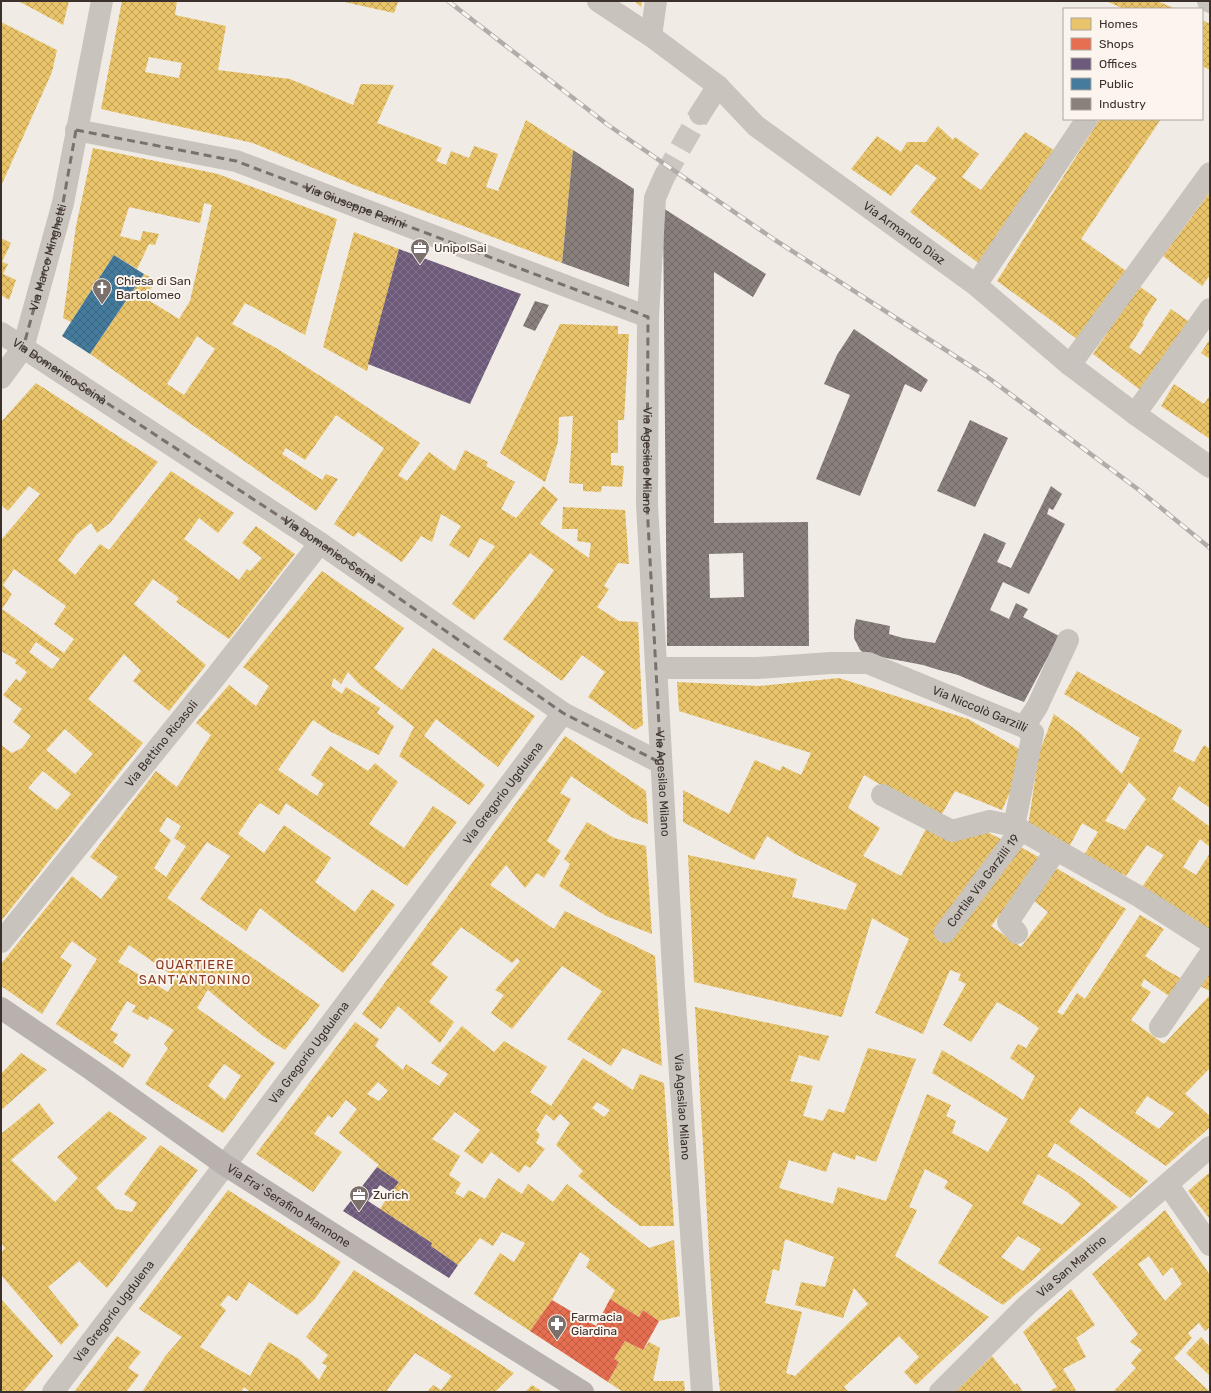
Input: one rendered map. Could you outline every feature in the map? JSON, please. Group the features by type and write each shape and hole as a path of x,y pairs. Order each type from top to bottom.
{"main road":[{"name":"Via Fra' Serafino Mannone","path":"1,1008 92,1070 225,1165 583,1392"}],"street":[{"name":"Via Marco Minghetti","path":"1,378 23,348 63,203 102,1"},
{"name":"Via Armando Diaz","path":"598,1 651,36 718,86 756,126 976,285 1070,365 1135,414 1210,467"},
{"path":"651,36 656,1"},
{"path":"700,114 718,86"},
{"path":"976,285 1086,120"},
{"name":"Via Giuseppe Parini","path":"76,130 236,160 648,317"},
{"path":"1070,365 1210,173"},
{"name":"Via Agesilao Milano","path":"664,177 655,198 648,317 647,504 675,996 702,1392"},
{"path":"1135,414 1210,309"},
{"name":"Via Domenico Scinà","path":"1,333 320,543 563,713 661,763"},
{"name":"Via Bettino Ricasoli","path":"1,942 217,675 320,543"},
{"path":"1024,727 1037,707 1068,640"},
{"name":"Via Niccolò Garzilli","path":"656,668 757,668 831,663 868,663 1024,727 1033,733 1017,828"},
{"name":"Via Gregorio Ugdulena","path":"53,1392 563,713"},
{"path":"882,795 952,831 990,821 1017,828 1140,897 1210,942"},
{"name":"Cortile Via Garzilli 19","path":"945,932 1017,828"},
{"path":"1017,932 1008,922 1056,850"},
{"path":"1160,1027 1210,954"},
{"name":"Via San Martino","path":"940,1392 1026,1306 1210,1148"},
{"path":"1168,1185 1210,1246"}],"highlighted area":[{"path":"76,130 236,161 648,317 647,504 661,763 563,713 320,543 23,348 63,203"}],"building: Homes":[{"path":"18,1 69,1 63,25 37,11"},
{"path":"122,1 177,1 175,15 226,26 218,70 290,79 353,105 361,84 394,85 377,123 442,148 436,161 446,165 451,151 469,158 474,146 498,154 486,187 498,191 526,120 573,150 562,263 354,185 253,143 101,109","holes":["149,57 182,63 179,78 145,72"]},
{"path":"340,1 396,1 398,2 394,13"},
{"path":"634,1 642,1 641,7"},
{"path":"1106,1 1157,1 1174,8 1122,8"},
{"path":"1203,20 1210,24 1210,70 1203,66"},
{"path":"1,22 57,50 52,72 1,186"},
{"path":"1099,120 1160,120 1081,239 1129,273 1081,342 997,281"},
{"path":"938,126 953,140 955,137 979,154 962,177 981,190 1025,132 1057,152 981,265 910,212 937,178 916,164 891,196 851,169 877,136 901,152 907,142 926,142"},
{"path":"93,148 218,174 337,219 305,335 245,303 232,324 276,348 330,382 420,443 398,475 407,481 429,452 455,471 465,450 488,462 486,466 515,482 501,509 516,518 543,486 558,499 540,524 589,558 591,543 577,541 578,529 562,529 563,507 625,510 629,564 618,563 604,586 609,589 597,607 619,621 638,622 643,725 635,730 588,697 605,672 582,655 562,681 503,639 554,570 530,553 474,620 452,604 495,546 480,538 469,558 449,545 461,526 441,514 432,542 421,536 402,562 358,532 354,537 334,524 384,448 336,415 305,460 286,448 282,454 322,480 326,474 338,479 316,511 90,354 144,274 156,280 145,298 179,319 190,301 212,205 204,203 200,223 129,207 120,236 140,241 143,231 159,234 155,245 149,244 137,269 114,255 71,322 63,318 76,226","holes":["197,336 215,349 184,395 167,384"]},
{"path":"1210,192 1210,275 1202,286 1163,256"},
{"path":"354,232 399,249 367,371 323,347"},
{"path":"1,238 11,243 2,262 8,264 3,274 16,280 9,300 1,295"},
{"path":"1139,286 1157,299 1142,323 1144,324 1129,347 1140,355 1171,309 1191,323 1143,392 1093,354"},
{"path":"560,324 618,326 618,334 629,334 624,420 618,420 618,453 611,453 611,465 624,466 622,487 602,486 601,492 583,491 583,484 569,483 573,416 559,417 558,442 545,482 500,453"},
{"path":"1210,339 1210,359 1201,353"},
{"path":"36,383 158,462 110,523 97,533 91,523 77,534 58,560 75,575 100,544 109,550 171,471 234,513 218,533 199,518 184,539 239,580 247,569 250,571 262,558 242,543 256,526 295,554 229,639 176,602 179,598 153,579 134,604 206,665 169,711 133,681 141,671 124,654 88,699 143,743 1,921 1,745 12,753 22,748 31,736 13,722 22,709 3,695 16,679 20,682 27,672 15,663 17,660 1,651 1,537 2,539 40,494 29,486 8,511 1,505 1,422","holes":["14,569 66,606 54,624 74,639 64,653 2,609 12,594 3,585","36,642 60,659 52,669 29,652","65,729 93,754 75,774 46,750","43,771 71,794 57,810 28,788"]},
{"path":"1174,384 1204,404 1210,395 1210,439 1161,406"},
{"path":"322,571 404,628 374,668 402,690 433,648 535,716 498,767 436,719 424,736 485,785 469,805 399,756 414,727 360,685 348,672 341,684 334,678 331,686 342,694 346,687 380,708 377,713 394,726 379,755 331,732 313,720 278,770 317,796 324,784 311,775 330,746 368,771 375,763 398,782 369,824 404,848 433,806 457,822 407,886 286,803 279,815 260,803 253,811 238,834 264,853 284,825 331,858 315,882 355,912 372,889 395,905 343,973 260,908 246,931 200,899 230,856 207,842 167,898 320,1005 285,1050 263,1036 208,990 207,991 197,1008 275,1063 223,1133 145,1084 168,1048 164,1044 174,1030 150,1016 148,1020 132,1012 136,1006 127,1001 110,1030 118,1034 113,1042 131,1055 123,1068 56,1024 97,959 72,941 60,957 72,965 42,1014 1,986 1,964 72,876 101,899 118,877 90,857 156,771 177,787 211,735 196,723 229,685 256,706 269,686 243,667","holes":["167,817 181,826 174,838 186,846 166,877 154,868 171,840 159,831","129,945 176,978 168,992 118,962","224,1064 241,1076 225,1100 208,1086"]},
{"path":"1077,671 1182,730 1173,751 1194,762 1204,745 1210,749 1210,808 1179,786 1172,799 1209,826 1210,824 1210,847 1200,839 1183,867 1196,875 1210,853 1210,930 1142,887 1164,855 1147,845 1126,876 1084,855 1098,832 1082,823 1069,847 1028,826 1039,753 1054,714 1079,732 1122,774 1140,738 1064,694","holes":["1129,782 1146,799 1125,830 1105,821"]},
{"path":"839,678 968,719 1021,750 1013,785 1002,810 955,791 939,819 864,775 848,808 880,828 863,856 901,876 927,827 987,832 1001,839 934,932 945,939 1017,845 1042,859 991,926 1021,947 1048,912 1034,901 1056,868 1126,909 1057,1012 1063,1015 1077,993 1085,999 1140,915 1164,929 1145,956 1186,981 1175,1000 1144,979 1141,986 1151,992 1131,1020 1164,1044 1210,995 1210,1068 1185,1094 1210,1116 1210,1127 1166,1166 1080,1107 1069,1122 1148,1181 1130,1198 1055,1143 1047,1156 1081,1177 1118,1207 1003,1305 938,1263 973,1205 944,1188 948,1181 925,1169 909,1207 917,1210 895,1256 989,1317 916,1385 904,1372 919,1357 899,1336 844,1387 849,1392 720,1392 713,1319 695,1007 829,1036 819,1061 799,1055 790,1081 813,1086 803,1116 823,1121 828,1109 844,1113 868,1048 916,1059 876,1162 856,1155 855,1160 833,1152 826,1172 789,1160 779,1188 833,1204 838,1187 886,1201 927,1094 951,1105 946,1116 956,1121 952,1133 988,1152 1008,1119 932,1073 942,1050 985,1075 1023,1100 1035,1076 1010,1058 1018,1044 1026,1048 1039,1028 1022,1016 997,1002 971,1042 943,1025 966,984 958,980 961,974 950,970 923,1034 875,1013 909,939 872,918 842,1017 694,982 688,855 797,879 792,897 846,910 857,884 795,854 767,836 754,860 683,822 683,790 729,814 755,760 780,771 782,766 801,775 811,753 679,711 677,682 759,686","holes":["1147,1096 1174,1113 1159,1129 1135,1113","1038,1174 1067,1192 1081,1204 1062,1225 1022,1203","1018,1236 1041,1249 1023,1271 1001,1257","785,1239 834,1257 825,1287 801,1282 795,1305 843,1318 854,1288 868,1304 795,1376 786,1373 802,1312 765,1303 773,1269 779,1271"]},
{"path":"565,736 646,791 648,824 631,817 571,776 560,793 571,799 547,841 561,851 544,878 537,873 525,888 506,865 490,885 554,929 565,911 655,956 662,1066 623,1048 611,1066 567,1039 602,991 562,966 512,1029 491,1013 504,995 495,990 520,961 517,958 512,963 461,927 431,964 448,977 429,1002 454,1022 440,1043 398,1006 381,1029 362,1014"},
{"path":"587,822 614,838 646,846 652,934 606,916 559,886 570,864 564,859"},
{"path":"1210,964 1210,991 1198,985"},
{"path":"355,1022 379,1039 375,1046 403,1070 406,1064 439,1086 448,1074 431,1063 462,1026 494,1052 504,1041 547,1067 530,1092 551,1106 583,1058 633,1090 640,1074 664,1083 674,1226 640,1226 578,1176 583,1171 556,1145 570,1123 560,1114 554,1121 546,1114 536,1130 540,1135 536,1143 545,1149 530,1168 525,1165 519,1173 491,1152 482,1164 464,1151 480,1130 455,1112 432,1139 460,1156 449,1175 461,1183 455,1193 463,1198 469,1190 485,1199 498,1178 522,1194 528,1184 553,1202 567,1184 649,1248 674,1240 680,1316 659,1321 643,1310 639,1317 610,1299 615,1290 586,1267 590,1259 580,1252 552,1300 530,1331 474,1294 500,1253 514,1262 525,1243 502,1232 493,1246 480,1238 458,1265 431,1246 432,1243 380,1209 399,1182 377,1167 379,1165 339,1133 357,1109 346,1100 332,1118 328,1115 314,1134 342,1152 313,1192 256,1154","holes":["378,1082 388,1091 379,1101 367,1094","597,1102 610,1110 604,1117 592,1108"]},
{"path":"21,1053 47,1070 1,1110 1,1074"},
{"path":"39,1103 54,1123 11,1160 55,1202 78,1178 57,1157 109,1111 147,1138 96,1188 116,1209 132,1212 137,1203 124,1194 160,1145 198,1170 107,1288 79,1261 48,1287 79,1325 61,1345 1,1275 1,1253 5,1248 1,1243 1,1134"},
{"path":"1210,1172 1210,1219 1188,1191"},
{"path":"228,1190 341,1262 314,1300 297,1315 249,1282 237,1301 228,1295 220,1305 226,1310 200,1347 250,1376 269,1342 299,1359 319,1380 327,1366 322,1363 328,1355 306,1337 354,1270 514,1373 495,1392 427,1392 433,1385 441,1390 452,1376 415,1353 387,1390 390,1392 250,1392 244,1387 241,1392 142,1392 166,1355 182,1337 139,1309"},
{"path":"1165,1210 1210,1275 1210,1327 1205,1331 1199,1323 1188,1333 1192,1338 1174,1358 1210,1392 1113,1392 1136,1368 1131,1363 1142,1350 1130,1342 1138,1334 1092,1274","holes":["1149,1256 1163,1276 1172,1267 1182,1284 1165,1301 1138,1264"]},
{"path":"1071,1289 1095,1325 1076,1338 1086,1357 1063,1369 1077,1392 1048,1392 1057,1387 1023,1332"},
{"path":"1,1299 53,1356 23,1392 1,1392"},
{"path":"117,1336 141,1352 128,1368 139,1375 126,1392 74,1392"},
{"path":"1201,1337 1210,1347 1210,1376 1186,1353"},
{"path":"625,1341 643,1350 649,1342 660,1348 653,1381 684,1381 685,1392 623,1392 608,1382 619,1362 614,1359"},
{"path":"992,1356 1015,1385 1017,1383 1023,1392 955,1392"},
{"path":"532,1385 543,1392 525,1392"}],"building: Shops":[{"path":"610,1299 639,1317 643,1310 659,1321 643,1350 625,1341 614,1359 619,1362 608,1382 530,1331 552,1300 596,1326"}],"building: Offices":[{"path":"399,249 521,294 470,404 368,364"},
{"path":"377,1167 399,1182 391,1192 380,1185 368,1201 432,1243 431,1246 458,1265 449,1278 343,1211"}],"building: Public":[{"name":"Chiesa di San Bartolomeo","path":"114,255 144,274 90,354 62,336"}],"building: Industry":[{"path":"573,150 634,189 629,287 562,263"},
{"path":"663,208 766,274 753,297 714,272 714,523 808,522 809,646 667,646","holes":["743,553 744,597 710,598 709,554"]},
{"path":"535,301 549,305 535,331 523,326"},
{"path":"854,329 928,380 921,392 905,384 860,496 816,479 850,395 824,384 837,355"},
{"path":"970,420 1008,438 975,507 937,491"},
{"path":"1051,486 1062,494 1053,510 1049,508 1047,514 1065,524 1029,594 1003,582 990,610 1009,619 1016,603 1028,609 1023,617 1059,636 1024,702 958,675 923,665 865,654 860,650 854,638 856,619 890,626 889,634 903,638 935,643 984,533 1006,543 997,562 1011,568"}],"tunnel":[{"path":"664,177 700,114"}],"railway":[{"path":"448,1 608,125 775,240 986,376 1139,490 1210,548"}],"place":[{"name":"UnipolSai","path":"420,265"},
{"name":"Chiesa di San Bartolomeo","path":"102,305"},
{"name":"Zurich","path":"359,1212"},
{"name":"Farmacia Giardina","path":"557,1341"}],"district":[{"name":"QUARTIERE SANT'ANTONINO","path":"195,972"}]}
